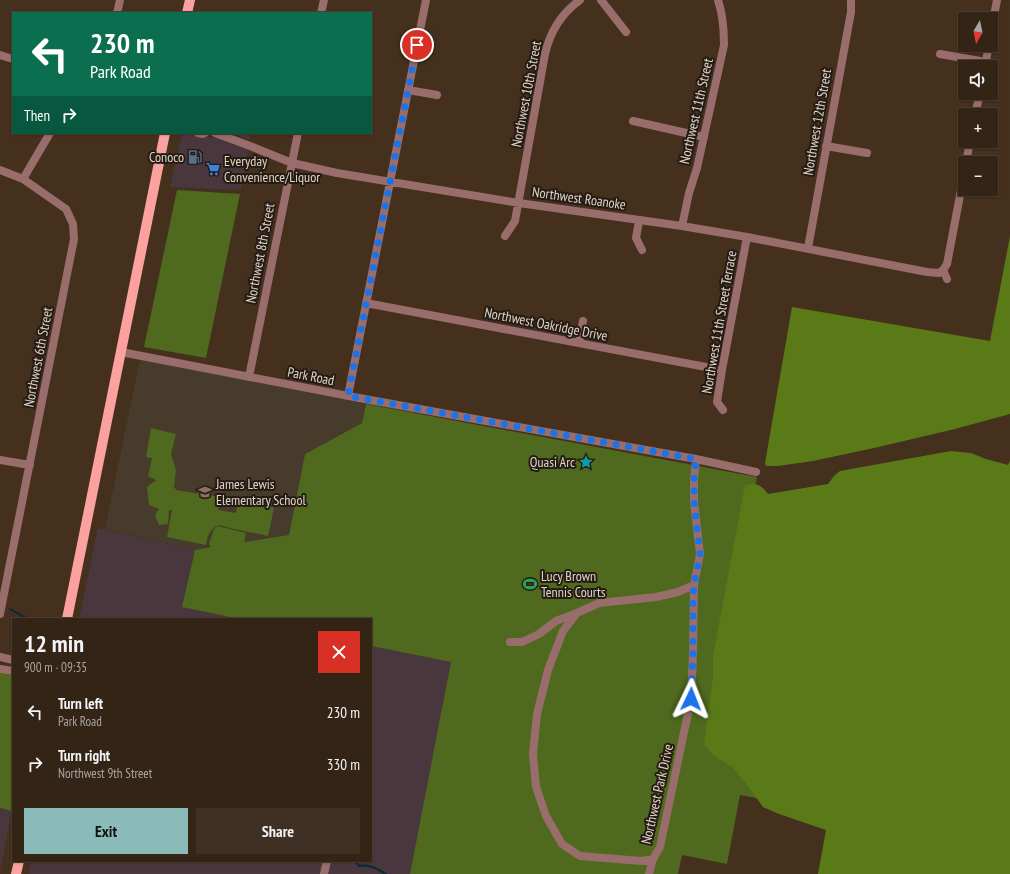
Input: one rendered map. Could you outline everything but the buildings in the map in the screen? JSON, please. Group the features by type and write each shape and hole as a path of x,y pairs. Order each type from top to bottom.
{"main road":[{"path":"188,12 190,0"},
{"path":"67,618 164,134"},
{"path":"16,874 19,862"}],"street":[{"path":"117,12 120,0"},
{"path":"321,12 324,0"},
{"path":"348,396 426,0"},
{"name":"Northwest 10th Street","path":"505,236 515,221 519,203 548,42 552,31 563,16 580,0"},
{"path":"600,0 626,32"},
{"name":"Northwest 11th Street","path":"682,226 689,193 697,168 724,45 722,12 718,0"},
{"name":"Northwest 12th Street","path":"808,248 851,12 851,0"},
{"path":"995,12 998,0"},
{"path":"940,54 965,60"},
{"path":"0,55 12,59"},
{"path":"408,90 437,95"},
{"path":"633,121 704,137"},
{"path":"23,179 49,134"},
{"name":"Northwest Roanoke","path":"218,134 292,163 337,173 519,203 682,226 808,248 927,272 939,273 943,270"},
{"name":"Northwest 8th Street","path":"249,377 298,134"},
{"path":"826,146 867,154"},
{"name":"Northwest 6th Street","path":"0,170 23,179 66,209 73,224 74,239 0,614"},
{"path":"947,279 943,270 947,264 960,196"},
{"path":"639,220 636,238 642,250"},
{"name":"Northwest 11th Street Terrace","path":"723,410 717,402 747,237"},
{"name":"Northwest Oakridge Drive","path":"366,303 722,370"},
{"path":"579,344 583,321"},
{"name":"Park Road","path":"121,352 348,396 696,459 756,472"},
{"name":"Northwest Park Drive","path":"694,585 678,592 656,598 599,603 577,613 564,631 548,670 537,714 533,754 536,787 546,816 562,844 580,856 642,861 653,859 660,847 691,699 694,585 700,554 694,502 696,459"},
{"path":"0,460 30,465"},
{"path":"510,642 522,642 538,634 556,621 577,613"},
{"path":"0,657 12,660"},
{"path":"0,669 12,671"},
{"path":"649,874 653,859"},
{"path":"324,874 327,862"}],"shaded area":[{"path":"182,134 216,138 248,150 241,190 170,187"},
{"path":"235,134 251,134 250,140"},
{"name":"James Lewis Elementary School","path":"140,359 366,404 362,423 305,454 289,535 195,550 105,529"},
{"path":"98,528 195,550 182,607 235,618 79,618"},
{"path":"372,646 452,662 410,874 29,874 31,862 372,862"},
{"path":"0,808 12,811 0,871"}],"green space":[{"path":"177,190 240,194 206,358 144,347"},
{"path":"1010,236 1010,414 955,429 813,461 778,466 766,466 765,463 792,307 990,341"},
{"path":"366,404 757,477 707,739 761,799 740,795 727,864 682,855 678,874 410,874 451,662 372,646 372,618 235,618 182,607 195,550 211,547 209,544 214,529 218,526 246,533 244,542 289,535 305,454 362,423"},
{"path":"151,428 176,434 171,454 176,470 174,488 176,490 220,497 218,510 236,513 238,501 274,508 268,536 219,525 210,533 207,538 206,545 167,537 172,510 169,510 168,524 159,525 155,516 159,509 149,505 147,487 156,480 148,476 152,458 146,457"},
{"path":"951,451 971,453 1008,465 1010,461 1010,874 818,874 826,830 763,807 732,767 713,755 704,744 713,676 713,656 745,485 756,484 763,488 768,494 828,484 840,471"},
{"path":"0,673 12,675 12,811 0,808"}],"waterway":[{"path":"10,609 26,618"},
{"path":"356,862 359,866 370,866 386,874"}],"place":[{"name":"Conoco","path":"195,157"},
{"name":"Everyday Convenience/Liquor","path":"213,169"},
{"name":"Quasi Arc","path":"586,462"},
{"name":"James Lewis Elementary School","path":"205,492"},
{"name":"Lucy Brown Tennis Courts","path":"530,584"}],"route":[{"path":"417,45 348,396 696,459 694,502 700,554 693,597 691,699"}]}
